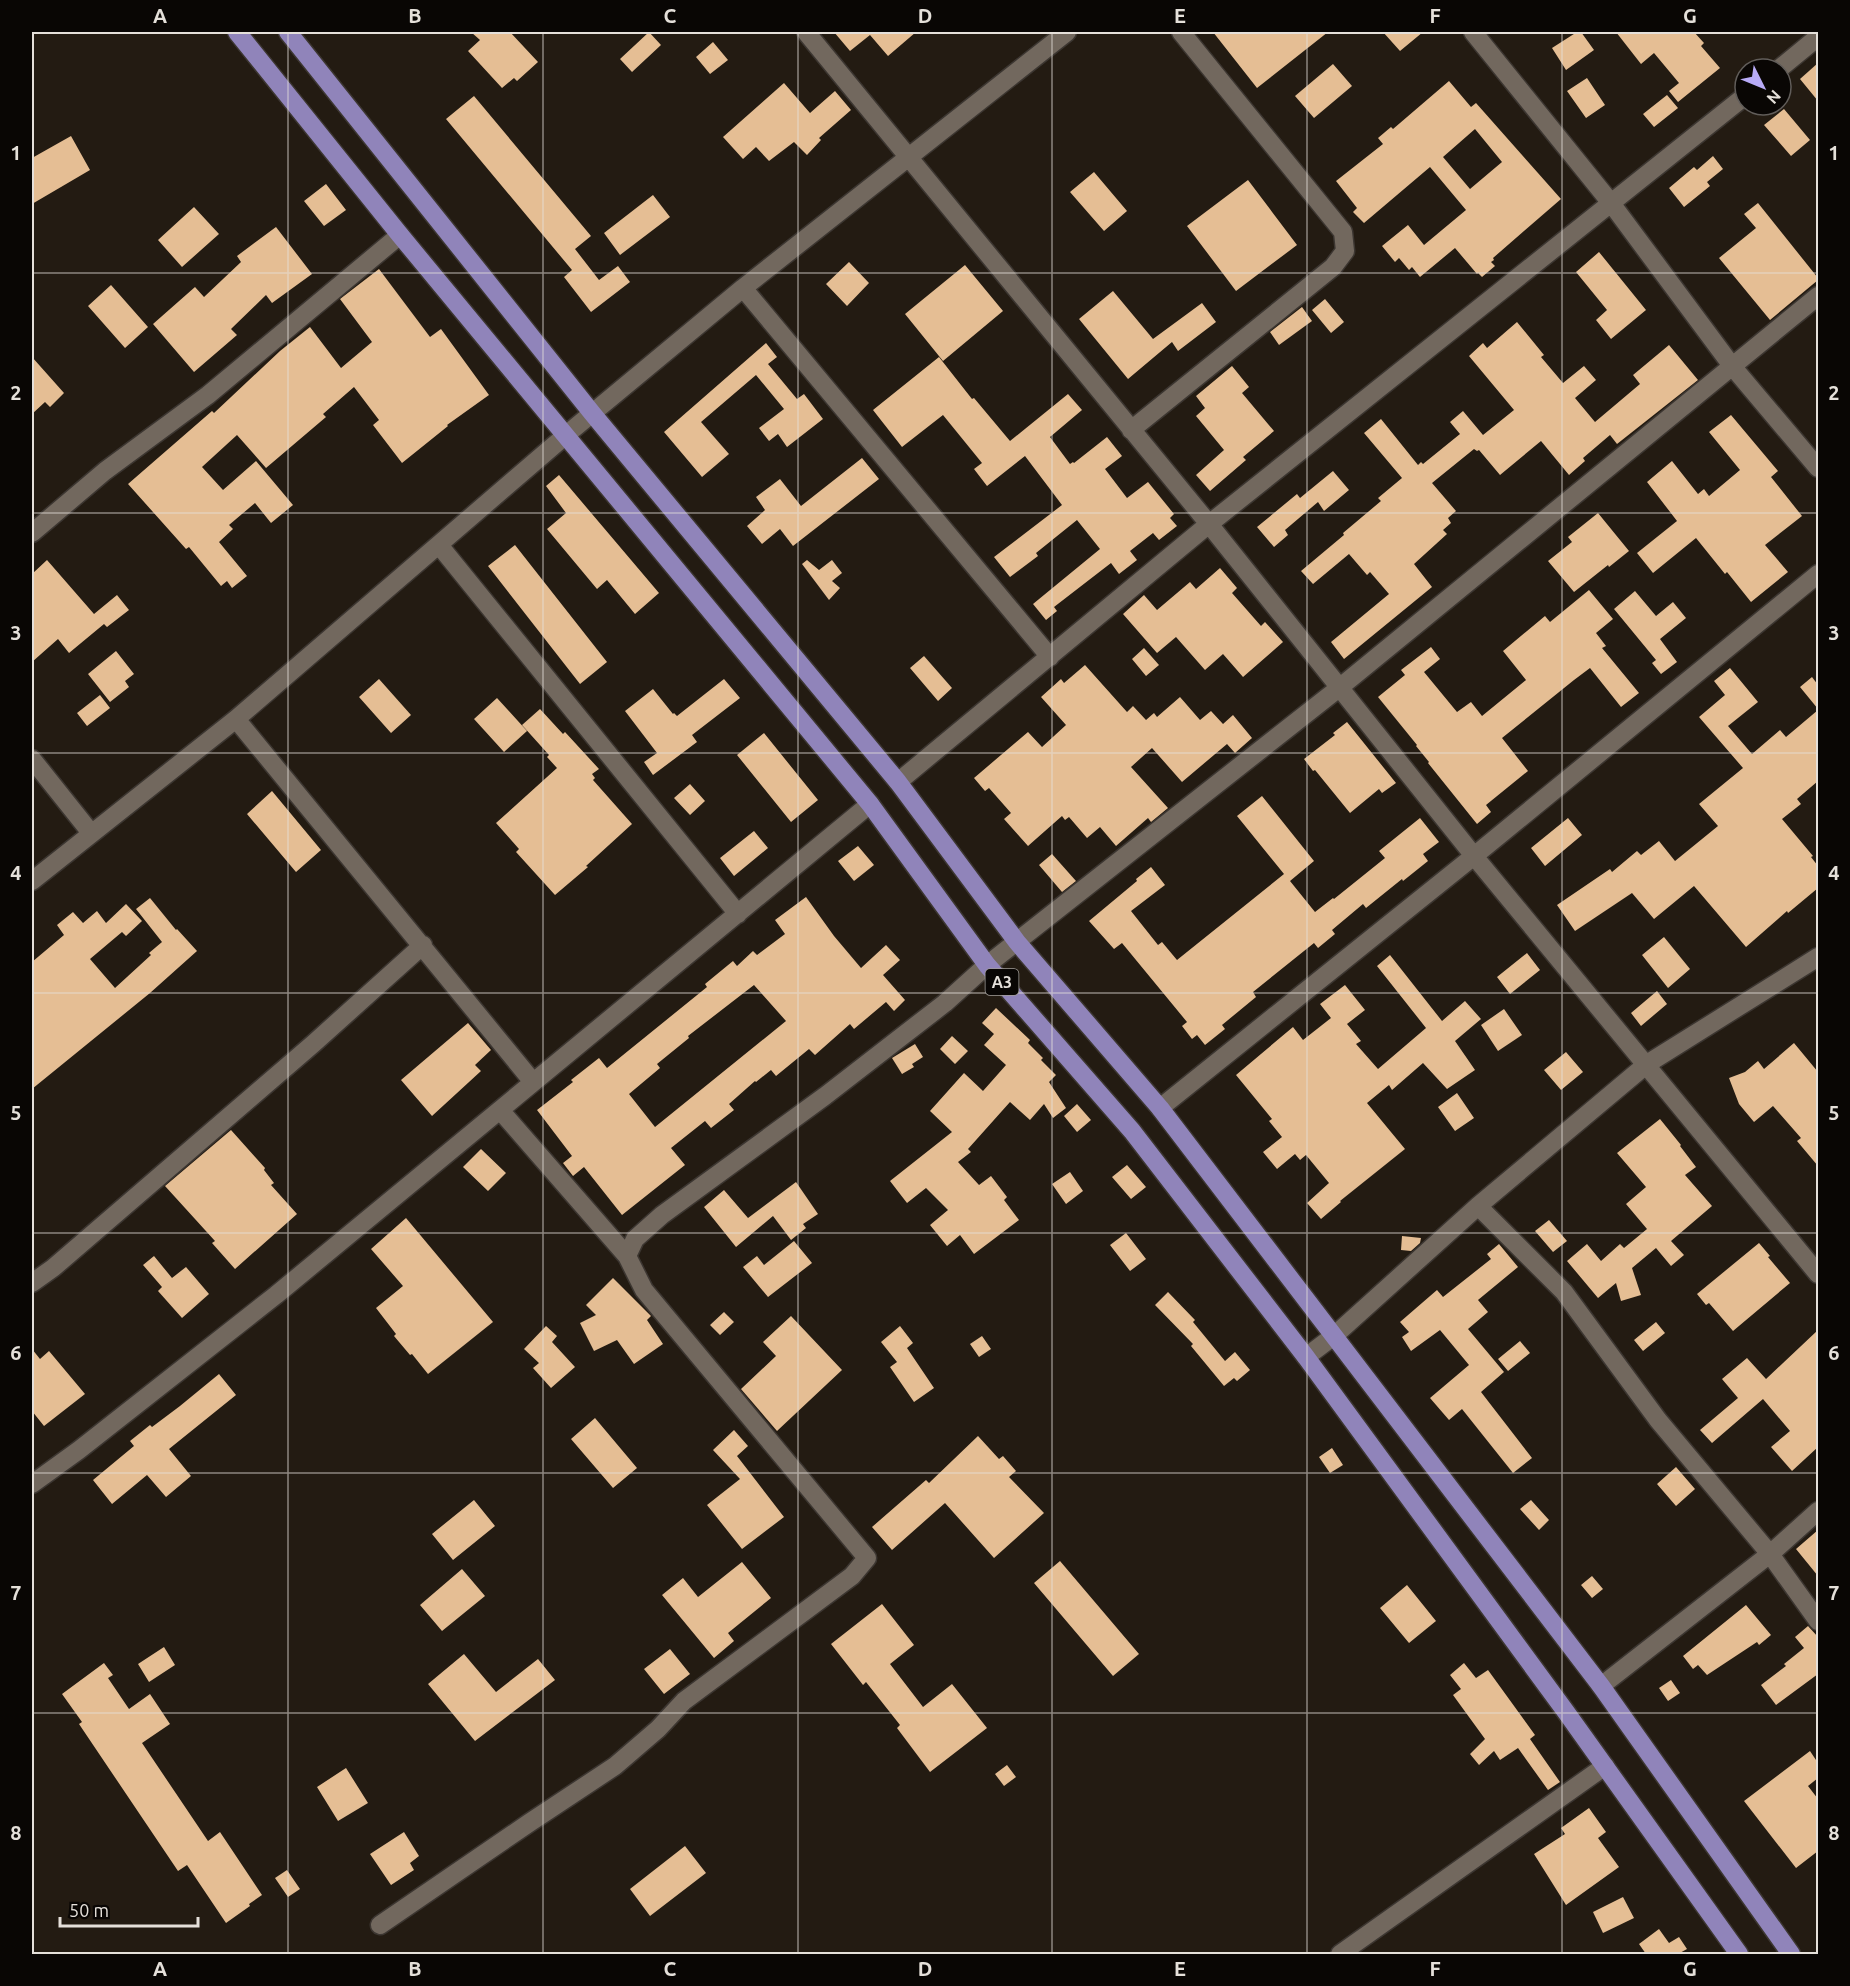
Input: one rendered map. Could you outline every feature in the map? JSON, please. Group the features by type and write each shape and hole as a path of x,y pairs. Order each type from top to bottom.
{"highway":[{"name":"A3","path":"237,32 400,235 870,804 987,965 1132,1131 1306,1357 1605,1766 1739,1954"},
{"name":"A3","path":"292,33 592,413 898,782 1017,942 1160,1108 1601,1686 1791,1954"}],"street":[{"path":"806,32 1209,524 1474,856 1818,1274"},
{"path":"32,881 236,719 566,435 743,288 1067,32"},
{"path":"1131,430 1333,267 1346,251 1343,232 1181,32"},
{"path":"1473,32 1611,203 1732,366 1818,468"},
{"path":"1793,58 1818,37"},
{"path":"898,782 1209,524 1733,106"},
{"path":"32,533 105,471 208,395 400,235"},
{"path":"743,288 1050,657"},
{"path":"627,1256 635,1239 662,1215 825,1096 945,1003 987,965 1339,688 1818,296"},
{"path":"439,544 738,914"},
{"path":"1160,1108 1474,856 1818,574"},
{"path":"236,719 533,1082"},
{"path":"32,759 91,833"},
{"path":"32,1484 276,1295 870,804"},
{"path":"32,1283 62,1260 304,1052 423,945"},
{"path":"1306,1357 1335,1335 1478,1206 1647,1064 1818,957"},
{"path":"380,1925 615,1766 658,1729 684,1701 852,1576 867,1558 644,1290 627,1256 500,1110"},
{"path":"1478,1206 1564,1292 1658,1420 1770,1554 1818,1621"},
{"path":"1601,1686 1770,1554 1818,1511"},
{"path":"1340,1954 1605,1766"}],"building":[{"path":"471,32 510,32 538,62 517,81 514,78 502,88 468,51 480,40"},
{"path":"649,32 661,45 632,72 620,59"},
{"path":"834,32 916,32 888,56 870,35 850,51"},
{"path":"1213,32 1328,32 1257,88"},
{"path":"1383,32 1423,32 1400,51"},
{"path":"1577,32 1581,32 1594,50 1566,70 1552,48"},
{"path":"1616,32 1694,32 1704,43 1701,46 1720,68 1678,102 1669,91 1679,83 1654,53 1641,64"},
{"path":"713,42 728,60 710,74 696,57"},
{"path":"1818,63 1818,101 1800,79"},
{"path":"1333,64 1352,86 1314,118 1295,96"},
{"path":"1587,78 1605,105 1586,118 1567,91"},
{"path":"1449,81 1471,107 1476,103 1561,199 1493,258 1491,262 1495,266 1482,277 1455,248 1420,277 1412,267 1409,270 1399,258 1395,262 1382,246 1408,225 1424,245 1466,210 1430,167 1364,223 1353,212 1357,208 1336,181 1383,144 1378,138 1391,127 1393,129","holes":["1475,129 1502,162 1470,189 1443,157"]},
{"path":"784,83 810,113 835,91 851,110 819,138 821,140 807,155 794,142 769,161 756,147 743,159 723,137"},
{"path":"1667,95 1678,108 1654,127 1643,114"},
{"path":"474,96 591,236 575,249 599,280 618,266 630,282 591,312 564,277 572,270 446,119"},
{"path":"1774,117 1791,117 1810,140 1791,156 1764,125"},
{"path":"71,136 90,170 32,204 32,158"},
{"path":"1713,156 1723,169 1707,182 1710,186 1684,207 1669,188 1694,167 1697,170"},
{"path":"1094,172 1127,211 1104,231 1070,192"},
{"path":"1248,180 1297,245 1236,291 1187,226"},
{"path":"326,184 346,210 324,226 304,201"},
{"path":"653,195 670,217 620,255 604,233"},
{"path":"1758,203 1818,278 1770,320 1719,258 1756,228 1744,214"},
{"path":"194,207 219,234 182,267 158,240"},
{"path":"276,227 312,274 272,303 266,295 231,329 237,335 194,372 153,324 195,287 204,297 241,262 237,256"},
{"path":"1599,252 1646,310 1611,339 1596,320 1607,310 1576,272"},
{"path":"849,262 869,283 847,306 826,284"},
{"path":"965,265 1003,311 943,361 905,314"},
{"path":"379,269 430,337 441,329 489,395 447,425 402,463 373,425 379,420 354,387 323,414 326,417 266,468 237,435 202,467 223,490 256,461 293,505 271,523 255,503 229,525 233,529 219,542 247,576 232,588 227,581 221,586 189,547 186,549 128,484 212,411 214,413 280,351 310,327 341,368 372,342 340,299"},
{"path":"111,285 148,327 125,348 88,306"},
{"path":"1113,291 1153,339 1202,303 1216,322 1178,351 1172,342 1128,379 1079,319"},
{"path":"1325,299 1344,322 1331,333 1312,310"},
{"path":"1302,307 1312,321 1279,345 1270,332"},
{"path":"1517,322 1544,355 1541,357 1563,383 1584,366 1596,380 1575,398 1595,422 1640,384 1633,375 1669,345 1698,380 1617,444 1610,435 1583,458 1585,461 1569,475 1541,441 1500,475 1479,450 1474,449 1432,483 1456,511 1448,518 1451,523 1443,530 1447,534 1414,564 1432,587 1344,659 1331,642 1389,594 1370,572 1367,575 1349,554 1313,584 1301,571 1381,501 1378,498 1402,478 1364,433 1381,419 1418,465 1421,462 1423,464 1460,434 1450,422 1463,411 1483,435 1514,410 1469,356 1483,343 1487,348"},
{"path":"766,343 777,357 768,364 797,399 804,394 823,419 787,447 778,434 769,441 759,428 784,409 756,375 701,422 729,454 702,477 664,432"},
{"path":"32,357 64,393 50,407 45,402 32,414"},
{"path":"939,357 972,399 974,398 1010,441 1068,394 1082,410 1050,437 1070,464 1107,437 1122,456 1105,469 1127,498 1148,482 1174,514 1170,518 1177,526 1159,540 1153,533 1130,551 1137,560 1119,574 1111,563 1054,607 1057,611 1046,620 1033,604 1100,549 1077,520 1036,553 1038,556 1010,577 994,557 1062,505 1025,456 987,486 974,469 982,463 943,415 902,447 873,410"},
{"path":"1232,366 1249,387 1242,393 1274,431 1243,457 1246,460 1210,491 1196,475 1224,450 1196,416 1205,408 1196,396"},
{"path":"1731,415 1778,471 1771,477 1802,516 1765,545 1788,572 1751,602 1696,538 1653,573 1637,553 1677,521 1647,482 1672,461 1698,494 1704,489 1709,496 1740,470 1709,432"},
{"path":"862,458 879,479 793,546 780,529 762,544 747,526 765,510 756,497 780,479 801,506"},
{"path":"1333,471 1349,490 1324,511 1318,502 1285,530 1288,535 1274,547 1257,527 1297,494 1300,498"},
{"path":"559,475 659,593 635,614 607,580 597,589 547,529 566,513 546,486"},
{"path":"1598,513 1629,551 1574,592 1548,561 1572,542 1568,537"},
{"path":"515,545 607,662 580,684 488,566"},
{"path":"47,560 94,614 117,595 129,610 107,627 104,624 69,653 58,639 32,662 32,574"},
{"path":"807,560 819,570 832,560 842,573 832,581 840,588 829,600 802,564"},
{"path":"1220,568 1237,588 1232,593 1261,626 1265,622 1283,642 1243,677 1223,654 1205,670 1176,637 1157,653 1123,614 1144,595 1157,610 1190,582 1196,589"},
{"path":"1589,590 1613,619 1596,633 1606,646 1602,648 1639,693 1621,707 1590,668 1502,738 1528,771 1486,805 1491,812 1477,824 1378,697 1405,675 1401,670 1431,647 1440,659 1424,672 1457,712 1471,702 1482,716 1526,680 1503,651 1545,616 1550,622"},
{"path":"1635,591 1656,616 1673,602 1686,618 1660,639 1677,662 1661,674 1652,663 1656,660 1614,609"},
{"path":"1144,648 1159,665 1146,676 1132,659"},
{"path":"116,651 134,674 125,681 129,687 110,702 88,674"},
{"path":"924,656 952,688 938,701 910,668"},
{"path":"1085,665 1127,712 1133,706 1146,720 1154,713 1157,717 1180,697 1200,720 1211,711 1223,724 1233,715 1252,738 1235,753 1227,744 1182,782 1152,748 1131,767 1168,808 1151,822 1148,818 1116,846 1100,827 1087,838 1069,817 1065,820 1062,816 1028,846 1004,819 1011,813 989,788 985,791 974,778 1028,732 1042,747 1066,725 1041,697 1061,679 1064,683"},
{"path":"1730,668 1758,702 1728,726 1752,754 1780,730 1786,737 1818,710 1818,781 1797,799 1801,804 1782,819 1813,856 1811,857 1818,866 1818,888 1788,913 1787,911 1746,947 1694,886 1654,919 1632,893 1575,931 1557,905 1610,869 1612,872 1637,851 1641,855 1659,841 1675,861 1718,826 1699,804 1743,768 1699,717 1725,695 1714,681"},
{"path":"1812,677 1818,685 1818,709 1800,687"},
{"path":"379,679 411,715 391,733 359,697"},
{"path":"724,679 740,698 692,735 697,742 653,775 644,762 657,753 625,711 653,689 677,716"},
{"path":"100,695 110,708 87,726 77,713"},
{"path":"497,698 527,731 504,752 474,719"},
{"path":"540,709 599,769 592,774 595,778 593,780 632,824 555,895 516,852 519,849 496,823 557,768 547,757 549,755 522,725"},
{"path":"1347,722 1396,783 1382,793 1379,789 1350,813 1304,759 1335,735 1333,733"},
{"path":"764,733 818,800 791,822 737,755"},
{"path":"690,784 705,801 690,815 674,798"},
{"path":"272,791 321,850 296,872 247,814"},
{"path":"1262,796 1314,861 1290,881 1315,912 1385,858 1379,851 1420,818 1439,842 1423,854 1428,861 1366,908 1363,904 1332,930 1335,934 1318,948 1314,943 1253,992 1256,997 1222,1025 1225,1029 1205,1045 1197,1035 1192,1039 1182,1026 1187,1022 1122,943 1114,949 1089,921 1151,867 1165,885 1131,911 1158,945 1162,942 1177,960 1284,874 1237,816"},
{"path":"1568,818 1582,835 1545,866 1531,848"},
{"path":"754,831 768,848 734,876 720,858"},
{"path":"858,846 874,865 854,881 838,861"},
{"path":"1052,854 1076,881 1062,892 1039,865"},
{"path":"806,897 861,968 886,945 900,960 883,975 905,1000 894,1011 886,1002 854,1029 850,1024 815,1055 809,1049 776,1076 771,1070 755,1081 729,1104 734,1110 711,1128 705,1121 671,1148 685,1165 622,1215 584,1167 573,1176 563,1163 572,1156 537,1110 599,1058 607,1068 707,987 705,984 733,961 737,966 753,951 757,955 785,934 775,920","holes":["754,985 786,1021 655,1127 629,1094 660,1068 657,1064 689,1038 688,1036"]},
{"path":"150,898 197,951 150,993 32,1089 32,962 64,935 57,925 73,912 83,923 97,911 106,923 126,904 142,921 126,936 122,932 90,959 115,988 162,942 136,909"},
{"path":"1664,937 1690,969 1668,988 1642,955"},
{"path":"1527,953 1540,970 1510,994 1497,977"},
{"path":"1390,955 1442,1021 1465,1001 1481,1019 1455,1041 1475,1070 1447,1089 1423,1063 1392,1090 1389,1085 1367,1103 1405,1149 1321,1219 1307,1203 1329,1183 1306,1155 1300,1160 1295,1154 1277,1169 1263,1152 1282,1137 1269,1121 1272,1119 1236,1075 1293,1027 1303,1040 1331,1018 1320,1004 1345,985 1365,1010 1347,1024 1361,1041 1356,1044 1378,1069 1426,1028 1377,966"},
{"path":"1657,991 1667,1004 1641,1026 1631,1013"},
{"path":"996,1008 1030,1040 1028,1043 1056,1075 1049,1082 1066,1108 1053,1118 1044,1104 1030,1120 1010,1102 968,1149 971,1152 958,1162 979,1185 991,1176 1007,1197 1004,1200 1019,1220 974,1254 960,1235 947,1246 930,1225 948,1210 926,1188 907,1203 890,1181 952,1132 930,1111 964,1073 983,1091 1006,1065 984,1045 994,1034 982,1023"},
{"path":"1504,1009 1522,1035 1498,1051 1481,1025"},
{"path":"468,1023 491,1050 475,1065 481,1071 432,1116 401,1080"},
{"path":"952,1036 968,1051 955,1064 940,1049"},
{"path":"1794,1043 1818,1072 1818,1166 1797,1141 1801,1138 1773,1106 1754,1122 1739,1104 1729,1078 1745,1072 1758,1061 1764,1069"},
{"path":"915,1044 923,1057 912,1064 914,1067 902,1074 892,1058"},
{"path":"1566,1052 1583,1072 1561,1090 1544,1070"},
{"path":"1457,1093 1474,1118 1455,1131 1438,1107"},
{"path":"1077,1104 1091,1120 1077,1132 1064,1116"},
{"path":"1660,1119 1696,1167 1685,1175 1712,1206 1671,1241 1684,1255 1671,1266 1656,1248 1632,1268 1641,1295 1621,1301 1616,1283 1598,1298 1567,1261 1587,1244 1601,1261 1620,1244 1624,1248 1647,1229 1626,1204 1646,1187 1617,1153"},
{"path":"231,1130 265,1168 264,1170 274,1183 271,1185 297,1214 235,1269 212,1243 215,1241 165,1186"},
{"path":"481,1149 506,1173 488,1191 463,1167"},
{"path":"1127,1165 1146,1187 1131,1199 1112,1177"},
{"path":"1070,1172 1083,1191 1066,1204 1052,1184"},
{"path":"796,1182 818,1214 803,1224 806,1228 791,1240 773,1216 736,1247 704,1207 724,1190 748,1218"},
{"path":"406,1218 493,1322 428,1374 394,1336 396,1334 376,1308 403,1286 371,1249"},
{"path":"1549,1220 1567,1241 1553,1252 1535,1231"},
{"path":"1126,1233 1146,1259 1130,1271 1110,1245"},
{"path":"1402,1236 1421,1238 1420,1243 1411,1251 1401,1250"},
{"path":"794,1241 812,1263 768,1297 743,1267 757,1256 764,1265"},
{"path":"1759,1243 1790,1283 1733,1331 1709,1303 1706,1305 1697,1294"},
{"path":"1499,1244 1518,1267 1478,1300 1488,1312 1468,1329 1504,1372 1481,1392 1532,1458 1513,1473 1462,1409 1449,1420 1430,1398 1469,1365 1440,1330 1411,1351 1402,1337 1409,1332 1400,1322 1437,1290 1443,1297 1491,1259 1487,1254"},
{"path":"154,1256 172,1278 186,1267 209,1294 182,1318 158,1291 162,1287 143,1265"},
{"path":"613,1278 651,1316 647,1320 663,1344 634,1364 617,1340 594,1351 580,1323 596,1315 586,1305"},
{"path":"1168,1292 1195,1320 1193,1322 1225,1361 1235,1352 1250,1370 1237,1381 1234,1378 1224,1386 1191,1346 1193,1344 1155,1305"},
{"path":"724,1312 734,1322 720,1335 710,1325"},
{"path":"791,1316 842,1370 777,1431 741,1389 776,1356 763,1342"},
{"path":"1656,1322 1665,1333 1643,1351 1634,1340"},
{"path":"546,1326 557,1336 552,1342 575,1367 551,1388 533,1368 539,1363 524,1349"},
{"path":"900,1326 913,1343 907,1348 934,1388 914,1402 890,1367 897,1362 881,1342"},
{"path":"1818,1330 1818,1447 1792,1471 1771,1447 1790,1431 1763,1399 1712,1443 1700,1430 1738,1398 1722,1379 1747,1358 1766,1379"},
{"path":"982,1336 991,1349 979,1357 970,1344"},
{"path":"1520,1341 1530,1353 1508,1371 1498,1359"},
{"path":"32,1349 40,1359 49,1351 85,1394 44,1426 32,1411"},
{"path":"219,1374 236,1395 169,1449 191,1476 166,1497 147,1475 112,1504 93,1480 134,1446 130,1441 180,1406"},
{"path":"595,1418 637,1468 613,1488 571,1439"},
{"path":"734,1430 748,1446 737,1456 784,1517 742,1549 707,1505 740,1479 713,1450"},
{"path":"978,1436 999,1459 1003,1456 1016,1471 1009,1477 1044,1513 994,1558 945,1503 892,1550 872,1527 926,1480 929,1483"},
{"path":"1332,1448 1343,1465 1330,1473 1319,1457"},
{"path":"1676,1467 1695,1489 1676,1506 1657,1484"},
{"path":"474,1500 495,1526 453,1560 432,1534"},
{"path":"1531,1500 1549,1520 1539,1530 1520,1509"},
{"path":"1818,1530 1818,1576 1796,1549"},
{"path":"1060,1561 1139,1654 1113,1676 1034,1583"},
{"path":"742,1562 771,1598 728,1633 734,1641 714,1658 662,1595 683,1578 698,1597"},
{"path":"462,1569 485,1596 442,1631 420,1605"},
{"path":"1592,1576 1603,1589 1592,1598 1581,1585"},
{"path":"1407,1585 1436,1621 1409,1643 1380,1608"},
{"path":"882,1604 914,1645 890,1664 923,1707 952,1684 987,1728 930,1772 897,1728 900,1725 866,1682 863,1685 831,1644"},
{"path":"1746,1605 1771,1635 1759,1645 1757,1642 1707,1675 1698,1665 1693,1669 1683,1656"},
{"path":"1808,1626 1818,1637 1818,1674 1776,1705 1761,1685 1786,1666 1784,1664 1804,1648 1795,1637"},
{"path":"164,1647 175,1665 149,1682 138,1664"},
{"path":"670,1649 690,1674 664,1694 644,1669"},
{"path":"464,1654 496,1692 538,1659 555,1680 475,1741 428,1684"},
{"path":"104,1663 113,1675 108,1678 129,1709 150,1694 170,1724 142,1743 208,1841 220,1832 262,1895 226,1923 187,1865 178,1871 79,1724 82,1722 62,1694"},
{"path":"1464,1663 1476,1678 1488,1670 1535,1735 1530,1739 1560,1782 1548,1790 1518,1748 1500,1760 1494,1751 1479,1765 1470,1754 1485,1739 1453,1695 1461,1689 1450,1675"},
{"path":"1671,1680 1680,1693 1668,1701 1659,1688"},
{"path":"1810,1751 1818,1763 1818,1778 1808,1786 1818,1799 1818,1851 1796,1868 1744,1801"},
{"path":"1007,1765 1016,1777 1004,1786 995,1774"},
{"path":"346,1768 368,1803 338,1821 317,1787"},
{"path":"1589,1808 1606,1832 1598,1838 1619,1867 1566,1905 1534,1854 1565,1834 1561,1828"},
{"path":"404,1832 419,1856 410,1863 414,1870 391,1885 370,1854"},
{"path":"685,1846 706,1873 650,1916 630,1889"},
{"path":"287,1870 300,1889 288,1897 275,1878"},
{"path":"1623,1897 1634,1918 1603,1933 1593,1912"},
{"path":"1659,1929 1669,1943 1679,1937 1687,1949 1678,1954 1646,1954 1639,1944"}]}
